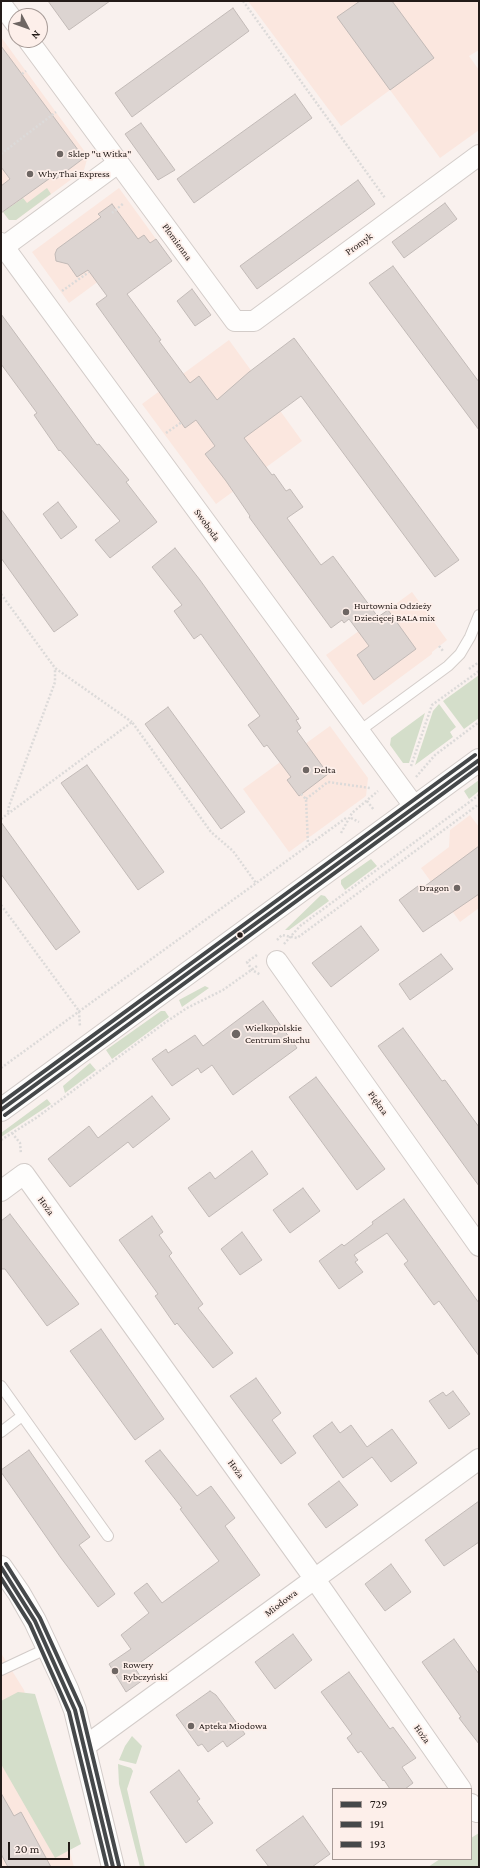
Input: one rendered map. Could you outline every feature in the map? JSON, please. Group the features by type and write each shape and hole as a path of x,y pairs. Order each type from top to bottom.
{"main road":[{"path":"1,1110 414,806 479,760"},
{"path":"1,1567 19,1593 48,1648 67,1689 84,1747 113,1867"}],"street":[{"path":"1,4 8,13"},
{"name":"Płomienna","path":"34,48 235,321"},
{"name":"Promyk","path":"235,321 254,321 479,155"},
{"path":"2,246 118,163"},
{"name":"Swoboda","path":"2,246 358,732 402,780 414,806"},
{"name":"Piękna","path":"271,953 479,1246"},
{"name":"Hoża","path":"1,1190 24,1174 314,1578 460,1788"},
{"name":"Miodowa","path":"84,1747 479,1459"}],"lane":[{"path":"358,732 448,666 460,654 470,637 479,615"},
{"path":"1,1386 108,1536"},
{"path":"1,1432 22,1416"},
{"path":"1,1670 48,1648"}],"path":[{"path":"243,1 398,215"},
{"path":"1,154 58,111"},
{"path":"112,213 120,207"},
{"path":"56,294 89,272"},
{"path":"172,429 182,422"},
{"path":"1,594 54,668 132,722 212,832 233,851 256,883"},
{"path":"8,813 9,806 55,682 54,668"},
{"path":"402,780 411,766 432,705 479,671"},
{"path":"1,819 132,722"},
{"path":"367,801 402,780 418,776 435,755 479,722"},
{"path":"306,799 328,782 370,788"},
{"path":"301,794 306,799 308,844"},
{"path":"1,1140 36,1118 166,1022 187,1008 223,990 271,953 290,937 300,926 479,795"},
{"path":"247,962 271,953 282,936 297,938 479,804"},
{"path":"1,1068 308,844 346,818"},
{"path":"1,905 79,1011 80,1028"}],"shaded area":[{"path":"248,1 479,1 479,50 469,56 479,70 479,130 440,158 390,90 341,126"},
{"path":"1,37 88,156 84,170 16,220 9,220 1,210"},
{"path":"119,188 156,239 69,303 32,252"},
{"path":"229,340 302,441 216,504 142,404"},
{"path":"412,592 447,640 432,652 432,654 363,705 326,655"},
{"path":"330,726 368,778 366,796 289,852 243,789"},
{"name":"Dragon","path":"470,815 479,827 479,908 460,922 421,868 449,847 450,830"},
{"path":"1,1653 24,1690 74,1867 1,1867"}],"green space":[{"path":"47,188 51,194 16,220 9,220 3,212 23,198 27,203"},
{"path":"479,675 479,718 464,729 443,701"},
{"path":"439,704 456,727 450,732 453,737 415,765 433,711"},
{"path":"425,713 409,763 403,763 390,745 391,738"},
{"path":"479,780 479,791 469,799 464,791"},
{"path":"371,859 377,866 345,890 341,884 341,880"},
{"path":"321,895 325,896 329,901 289,930 285,930"},
{"path":"205,986 209,988 182,1007 179,1000"},
{"path":"161,1011 165,1011 169,1017 112,1059 106,1050"},
{"path":"90,1063 96,1070 65,1093 63,1086"},
{"path":"47,1099 51,1104 1,1137 1,1133"},
{"path":"18,1692 35,1694 81,1844 55,1858 1,1764 1,1701"},
{"path":"132,1736 142,1746 136,1764 119,1760 125,1746"},
{"path":"118,1764 131,1768 133,1771 127,1789 145,1867 140,1867 119,1784"},
{"path":"479,1833 479,1867 428,1867 438,1860 472,1860 472,1837"}],"building":[{"path":"48,1 110,1 69,30"},
{"path":"360,1 392,1 434,58 390,90 337,17"},
{"path":"233,8 249,31 132,117 115,93"},
{"path":"1,46 84,158 56,179 53,176 1,213 1,186 10,179 1,167"},
{"path":"295,94 312,118 194,203 177,179"},
{"path":"141,123 175,170 158,180 125,134"},
{"path":"358,180 375,204 257,289 240,266"},
{"path":"445,203 457,219 404,258 392,242"},
{"path":"112,204 138,239 144,235 150,243 156,239 172,261 127,294 190,383 199,376 217,400 249,372 294,338 459,560 435,577 301,396 244,438 272,475 274,474 286,491 290,489 303,507 287,518 321,565 333,556 378,617 388,610 416,649 374,680 357,655 369,646 349,619 344,623 342,620 331,628 249,517 250,516 226,481 205,454 215,446 196,420 185,428 96,304 107,296 88,270 77,277 68,264 56,261 55,254 57,249 101,217 98,214"},
{"path":"393,266 479,382 479,430 369,283"},
{"path":"192,289 211,315 195,326 177,301"},
{"path":"1,314 97,445 99,444 129,480 126,482 157,522 110,558 95,540 120,521 60,450 59,451 34,415 37,413 1,364"},
{"path":"58,502 77,527 61,539 43,514"},
{"path":"1,509 78,615 54,632 1,558"},
{"path":"175,548 200,580 299,719 296,720 301,728 297,731 328,774 299,796 287,780 291,777 267,745 264,747 248,725 260,716 201,634 194,639 174,611 182,605 152,567"},
{"path":"168,707 245,812 221,829 145,724"},
{"path":"87,765 164,872 138,890 61,783"},
{"path":"1,822 80,932 56,950 1,874"},
{"path":"479,846 479,894 423,932 399,900 418,886 421,889"},
{"path":"361,926 379,950 331,987 312,963"},
{"path":"441,954 453,969 410,1000 399,984"},
{"path":"263,1001 297,1048 233,1095 212,1065 201,1073 198,1068 172,1086 152,1059 166,1049 168,1053 195,1035 203,1046"},
{"path":"403,1028 442,1081 445,1080 479,1127 479,1186 378,1046"},
{"path":"316,1077 385,1169 357,1190 289,1097"},
{"path":"152,1096 170,1119 133,1148 128,1142 70,1187 48,1159 89,1126 98,1138"},
{"path":"252,1151 268,1174 209,1217 188,1188 210,1172 215,1179"},
{"path":"303,1188 320,1211 290,1233 273,1210"},
{"path":"404,1199 479,1303 479,1356 439,1301 434,1305 404,1264 408,1261 387,1233 354,1255 358,1260 355,1262 363,1272 339,1289 319,1261 342,1244 344,1246 373,1224 372,1222"},
{"path":"10,1214 79,1304 47,1326 5,1269 1,1269 1,1221"},
{"path":"152,1216 163,1232 159,1235 172,1253 169,1256 203,1304 198,1308 233,1353 213,1368 177,1323 175,1325 155,1296 158,1294 119,1240"},
{"path":"242,1232 262,1260 240,1275 221,1249"},
{"path":"101,1329 164,1419 135,1440 70,1351"},
{"path":"256,1378 281,1413 272,1420 296,1453 281,1464 230,1396"},
{"path":"453,1391 470,1414 449,1429 429,1401 443,1392 446,1396"},
{"path":"332,1422 340,1433 351,1425 367,1447 392,1429 417,1463 391,1482 372,1457 343,1478 313,1436"},
{"path":"29,1450 90,1537 79,1545 115,1594 98,1607 61,1558 1,1472 1,1470"},
{"path":"160,1450 197,1496 211,1486 235,1518 225,1526 260,1575 134,1667 143,1680 126,1692 109,1664 131,1649 121,1635 149,1613 134,1593 147,1583 162,1603 219,1561 180,1509 182,1508 145,1461"},
{"path":"339,1481 358,1505 326,1528 308,1504"},
{"path":"479,1501 479,1542 444,1566 425,1540"},
{"path":"391,1564 411,1592 385,1611 365,1584"},
{"path":"293,1634 312,1660 275,1689 255,1662"},
{"path":"454,1639 479,1674 479,1744 459,1718 461,1717 422,1662"},
{"path":"349,1672 390,1729 393,1727 416,1758 402,1767 413,1783 406,1788 389,1788 361,1751 358,1753 347,1738 352,1734 321,1692"},
{"path":"210,1691 216,1695 245,1734 227,1747 223,1741 208,1752 202,1744 198,1746 176,1715"},
{"path":"179,1770 200,1799 197,1801 213,1823 186,1843 150,1792"},
{"path":"1,1793 14,1816 21,1812 51,1867 8,1867 1,1854"},
{"path":"303,1816 330,1854 312,1867 269,1867 256,1850"}],"transit line":[{"name":"193","path":"1,1103 475,755"},
{"name":"729","path":"1,1110 479,760"},
{"name":"191","path":"5,1115 479,767"},
{"name":"193","path":"6,1564 40,1618 81,1708 119,1866"},
{"name":"729","path":"1,1567 35,1621 75,1710 113,1867"},
{"name":"191","path":"1,1578 30,1624 69,1712 107,1867"}],"place":[{"name":"Sklep \"u Witka\"","path":"60,154"},
{"name":"Why Thai Express","path":"30,174"},
{"name":"Hurtownia Odzieży Dziecięcej BALA mix","path":"346,612"},
{"name":"Delta","path":"306,770"},
{"name":"Dragon","path":"457,888"},
{"name":"Wielkopolskie Centrum Słuchu","path":"236,1034"},
{"name":"Rowery Rybczyński","path":"115,1671"},
{"name":"Apteka Miodowa","path":"191,1726"}]}
